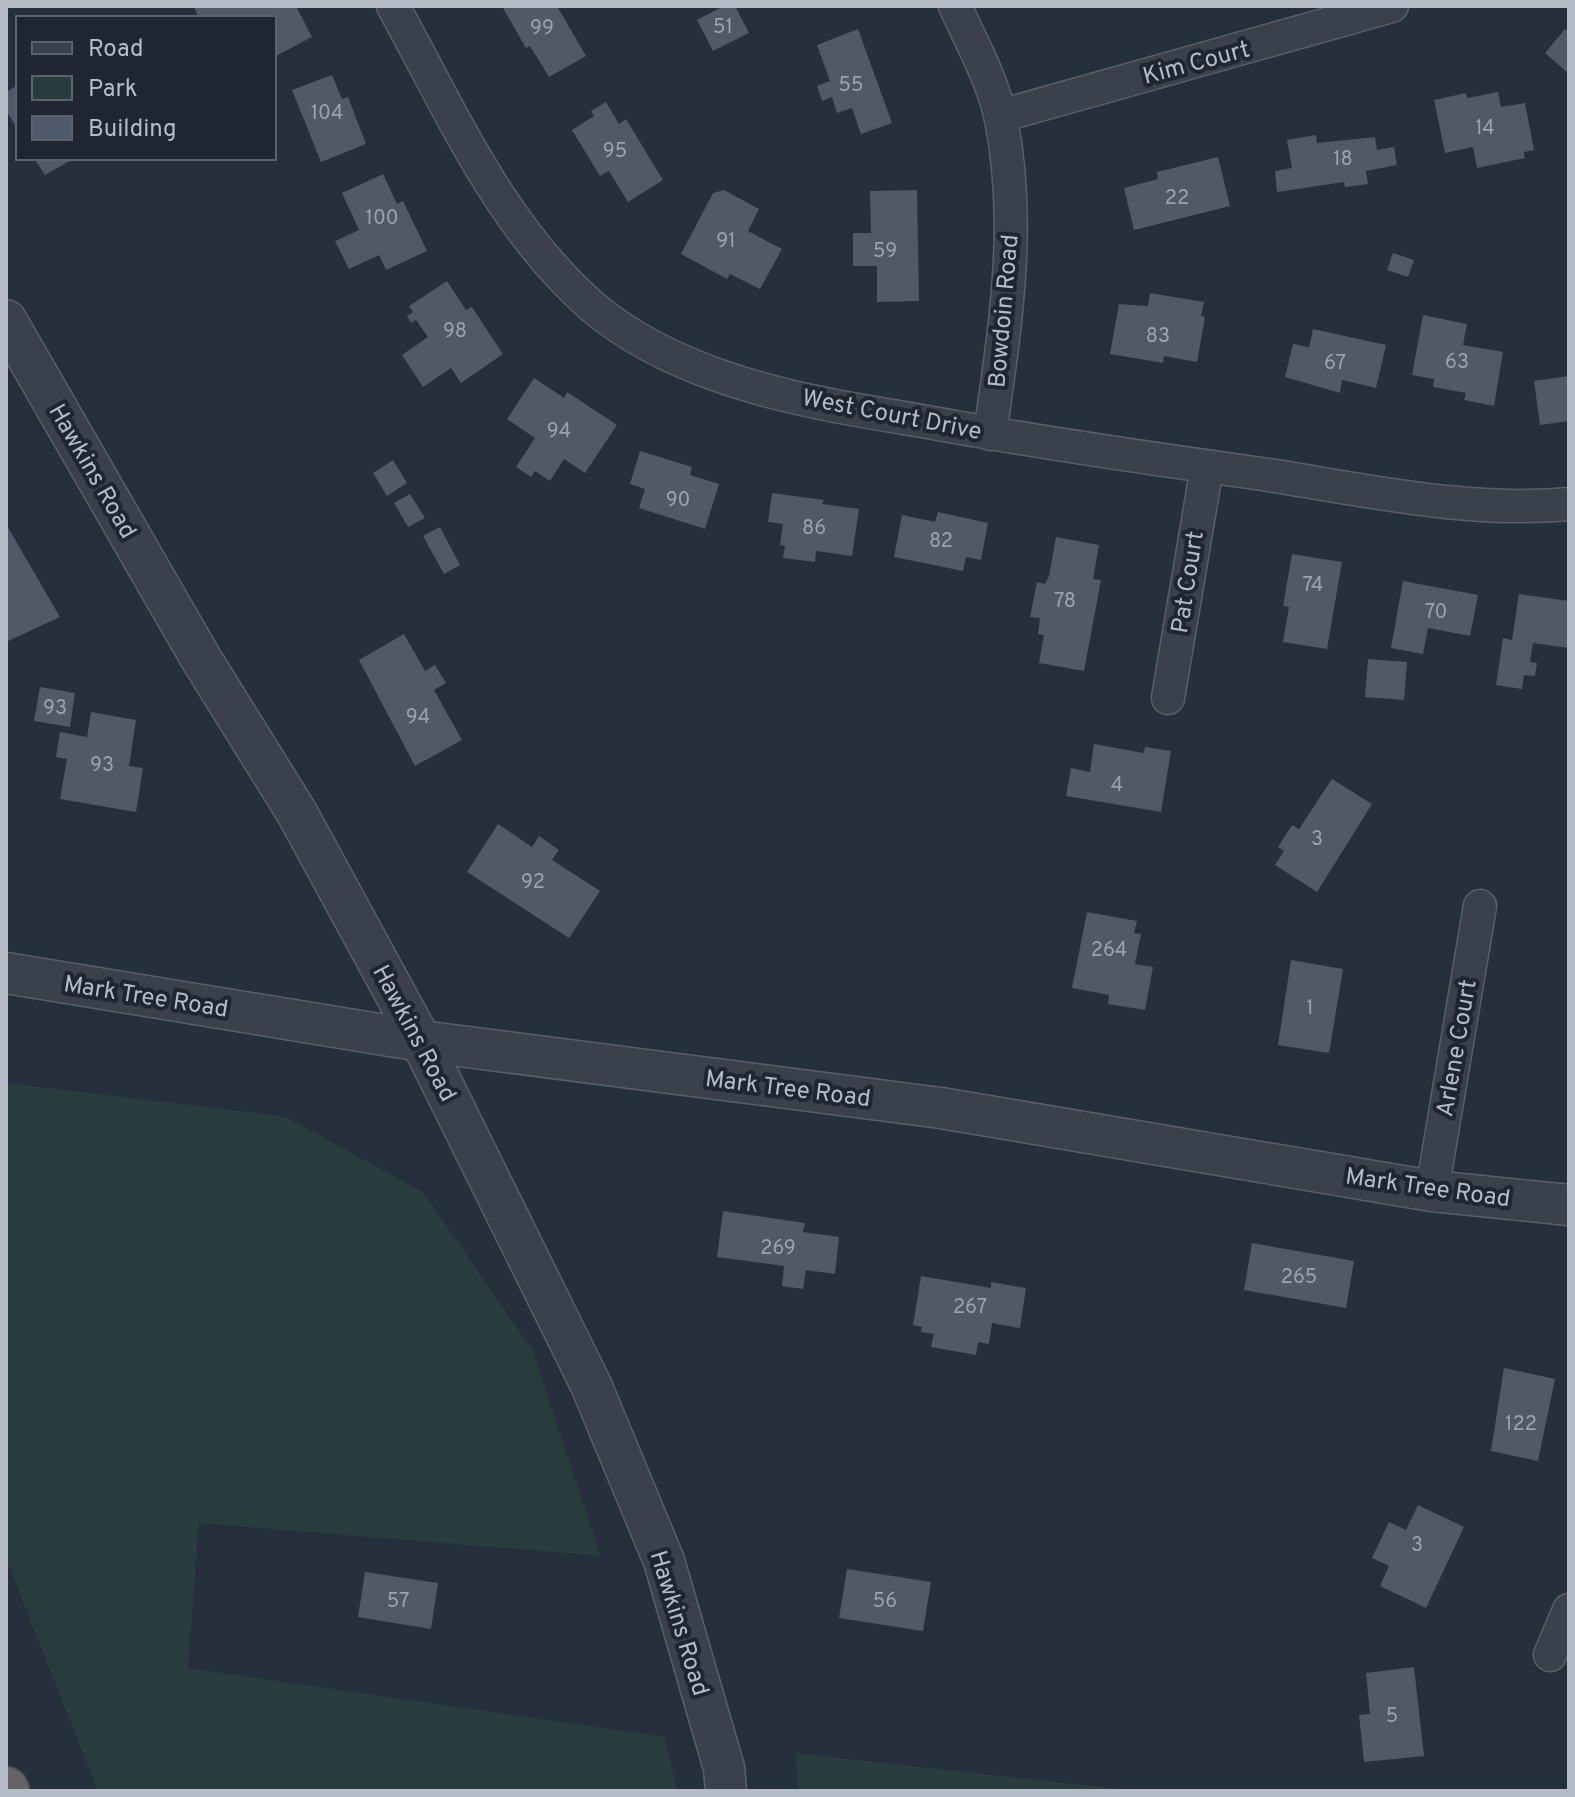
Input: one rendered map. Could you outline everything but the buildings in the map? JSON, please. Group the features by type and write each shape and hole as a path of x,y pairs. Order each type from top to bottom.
{"street":[{"name":"West Court Drive","path":"393,6 494,190 539,251 595,308 650,345 721,377 829,405 990,434 1207,467 1477,505 1534,508 1569,504"},
{"name":"Bowdoin Road","path":"955,6 1000,116 1010,190 1012,236 1009,296 990,434"},
{"name":"Kim Court","path":"1000,116 1392,6"},
{"name":"Hawkins Road","path":"6,320 200,657 297,813 421,1041 591,1385 664,1561 724,1768 726,1791"},
{"name":"Pat Court","path":"1168,698 1207,467"},
{"name":"Arlene Court","path":"1432,1191 1480,906"},
{"name":"Mark Tree Road","path":"6,973 421,1041 941,1108 1432,1191 1569,1205"},
{"path":"1550,1655 1569,1610"}],"green space":[{"path":"6,1083 284,1116 423,1192 533,1351 601,1556 199,1523 188,1668 665,1737 677,1791 98,1791 6,1559"},
{"path":"795,1753 1137,1791 798,1791"}]}
